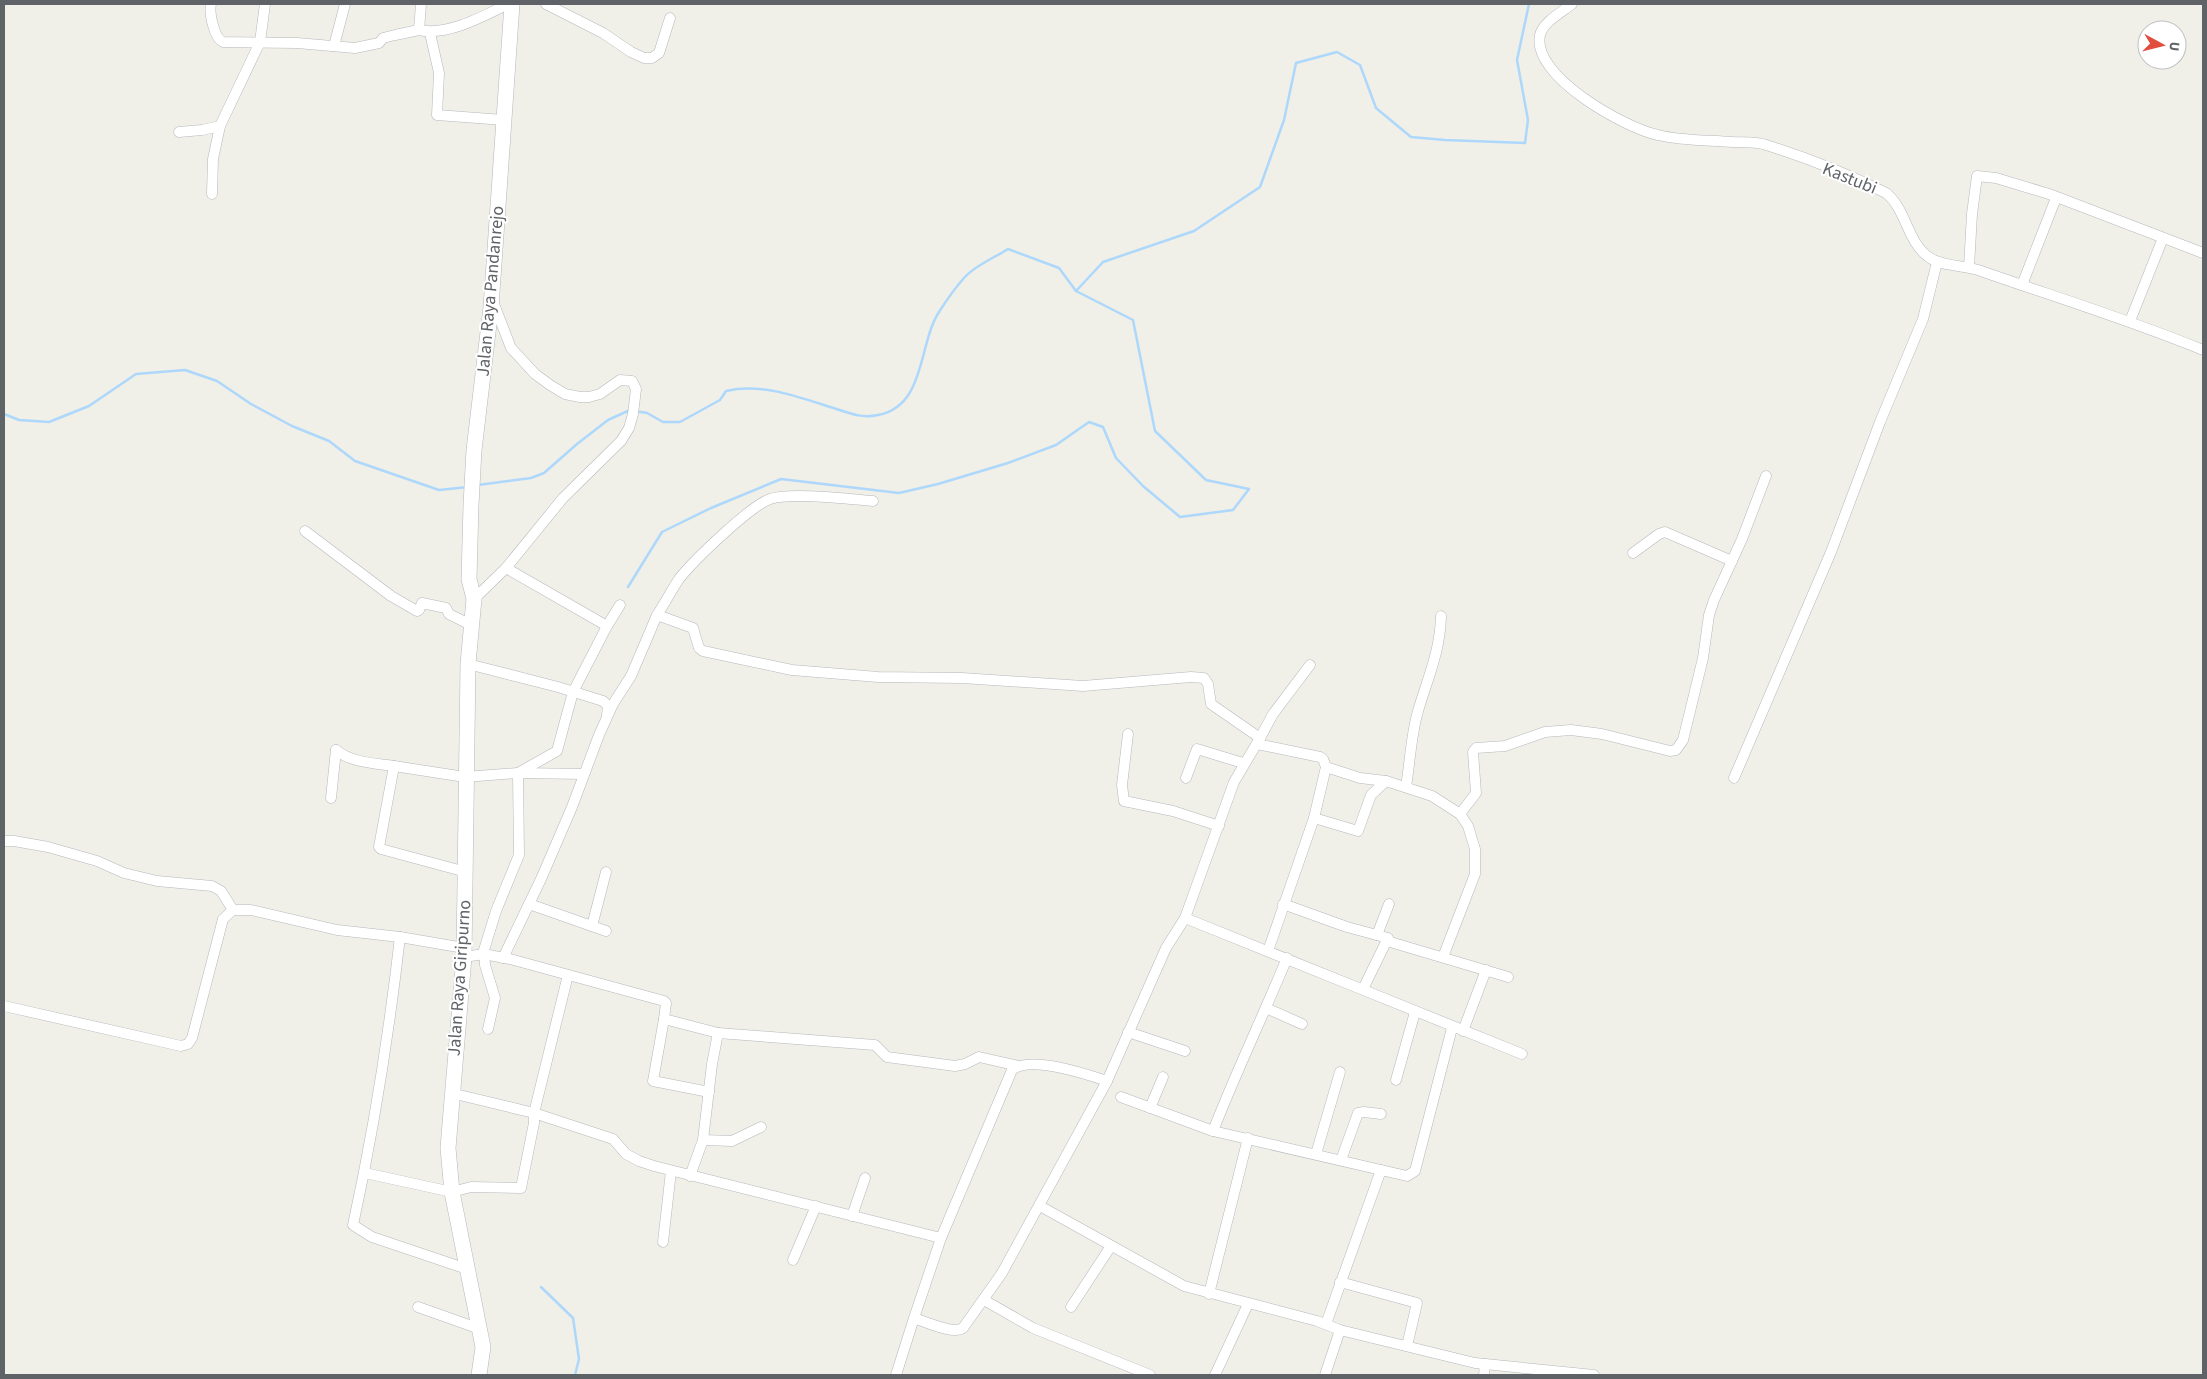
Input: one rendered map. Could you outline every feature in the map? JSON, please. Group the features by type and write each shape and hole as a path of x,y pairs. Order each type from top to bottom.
{"main road":[{"name":"Jalan Raya Pandanrejo","path":"469,578 474,450 492,298 512,4"},
{"name":"Jalan Raya Giripurno","path":"469,578 474,599 468,664 464,952 448,1148 452,1192 480,1330 483,1355 479,1375"}],"street":[{"path":"211,4 211,14 219,40 223,42 260,42 355,48 379,42 383,38 419,30 430,32 487,15 508,4"},
{"path":"212,194 213,159 220,126 260,42 265,4"},
{"path":"334,46 345,4"},
{"path":"419,30 422,4"},
{"path":"546,4 603,33 631,52 644,58 652,58 659,53 670,18"},
{"name":"Kastubi","path":"1572,4 1544,27 1540,38 1540,45 1547,61 1566,84 1589,103 1604,112 1658,135 1764,145 1878,189 1886,193 1895,202 1920,250 1937,262"},
{"path":"430,32 439,73 436,115 504,120"},
{"path":"179,132 220,126"},
{"path":"1970,267 1976,176 1996,178 2056,198 2203,254"},
{"path":"2022,285 2056,198"},
{"path":"2130,321 2163,238"},
{"path":"1734,778 1831,552 1880,422 1923,319 1937,262 1970,267 2130,321 2203,350"},
{"path":"474,599 506,568 563,498 621,441 629,428 635,396 635,384 632,381 620,380 600,394 580,398 565,394 550,385 535,374 511,348 492,298"},
{"path":"1460,814 1476,793 1473,752 1476,748 1505,746 1545,732 1571,730 1602,734 1670,752 1676,750 1684,740 1695,694 1709,615 1766,476"},
{"path":"488,1029 495,998 485,965 529,904 613,704 631,676 657,615 680,578 733,524 766,500 799,497 872,500"},
{"path":"305,531 390,596 416,611 419,610 422,603 446,608 449,614 472,625"},
{"path":"1633,553 1658,534 1665,532 1732,561"},
{"path":"506,568 607,626"},
{"path":"521,773 557,752 576,693 607,626 620,605"},
{"path":"657,615 693,628 699,648 703,651 792,670 878,677 962,678 1083,686 1202,678 1207,682 1212,704 1259,741 1320,756 1326,767 1314,818 1268,951"},
{"path":"1406,788 1418,712 1436,658 1441,616"},
{"path":"468,664 603,701 608,706 605,722"},
{"path":"914,1318 952,1330 961,1330 1002,1273 1107,1081 1166,948 1185,918 1234,782 1273,714 1310,665"},
{"path":"1128,734 1122,785 1124,801 1174,812 1219,826"},
{"path":"1186,778 1197,749 1244,763"},
{"path":"331,798 336,750 344,757 354,760 465,777 521,773 584,774"},
{"path":"394,766 379,844 380,848 466,872"},
{"path":"1326,767 1360,778 1386,781 1432,796 1460,814 1473,838 1476,866 1467,898 1443,957"},
{"path":"492,956 485,944 491,923 519,855 521,773"},
{"path":"1314,818 1358,831 1371,795 1386,781"},
{"path":"4,841 48,847 96,861 124,873 157,881 212,886 221,891 234,910"},
{"path":"592,926 606,872"},
{"path":"529,904 606,931"},
{"path":"1283,904 1348,927 1508,977"},
{"path":"1377,935 1389,904"},
{"path":"4,1006 181,1046 188,1044 192,1038 223,919 234,910 251,910 337,930 400,937 464,952 492,956 665,1001 664,1019 653,1081 709,1092"},
{"path":"1185,918 1363,989 1452,1028 1522,1054"},
{"path":"1363,989 1393,928"},
{"path":"400,937 391,1018 365,1173 353,1225 372,1237 467,1268"},
{"path":"1213,1131 1237,1070 1287,958"},
{"path":"1463,1031 1486,970"},
{"path":"365,1173 452,1192 474,1187 516,1189 522,1187 534,1124 534,1113 568,975"},
{"path":"1266,1008 1302,1024"},
{"path":"1396,1080 1415,1012"},
{"path":"664,1019 718,1033 875,1045 887,1057 955,1066 965,1064 979,1057 1018,1066 1057,1066 1107,1081"},
{"path":"1121,1097 1213,1131 1407,1176 1415,1172 1452,1028"},
{"path":"1128,1032 1185,1051"},
{"path":"690,1176 703,1140 712,1064 718,1033"},
{"path":"896,1375 941,1238 1012,1070 1018,1066"},
{"path":"1316,1154 1340,1072"},
{"path":"1150,1108 1163,1077"},
{"path":"451,1093 534,1113 613,1139 626,1154 639,1161 690,1176 941,1238"},
{"path":"1341,1160 1358,1113 1381,1114"},
{"path":"703,1140 732,1141 761,1127"},
{"path":"1209,1294 1248,1138"},
{"path":"663,1242 671,1170"},
{"path":"1326,1324 1382,1170"},
{"path":"852,1216 865,1178"},
{"path":"793,1260 816,1206"},
{"path":"1040,1206 1184,1286 1209,1294 1326,1324 1340,1330 1514,1371 1594,1375"},
{"path":"1071,1308 1111,1246"},
{"path":"1340,1282 1417,1303 1408,1346"},
{"path":"984,1300 1045,1334 1150,1375"},
{"path":"1216,1375 1248,1304"},
{"path":"418,1307 480,1330"},
{"path":"1325,1375 1340,1330"},
{"path":"1484,1375 1485,1364"}],"waterway":[{"path":"628,587 662,532 711,508 781,479 899,493 938,484 1008,463 1056,445 1089,422 1103,427 1116,458 1143,486 1180,517 1233,510 1249,489 1206,480 1155,431 1133,320 1076,291 1103,262 1194,231 1260,187 1284,120 1296,63 1337,52 1360,65 1376,108 1411,137 1525,143 1528,120 1517,60 1529,4"},
{"path":"635,411 647,413 663,422 680,422 720,400 726,391 752,389 791,395 854,414 865,416 878,415 894,409 905,400 919,372 927,340 939,312 961,282 979,266 1008,249 1059,268 1076,291"},
{"path":"4,414 19,420 49,422 89,406 136,374 185,370 217,381 251,404 292,426 329,441 355,461 439,490 468,487"},
{"path":"478,485 531,478 544,473 608,420 630,410"},
{"path":"541,1287 573,1318 579,1359 575,1375"}]}
